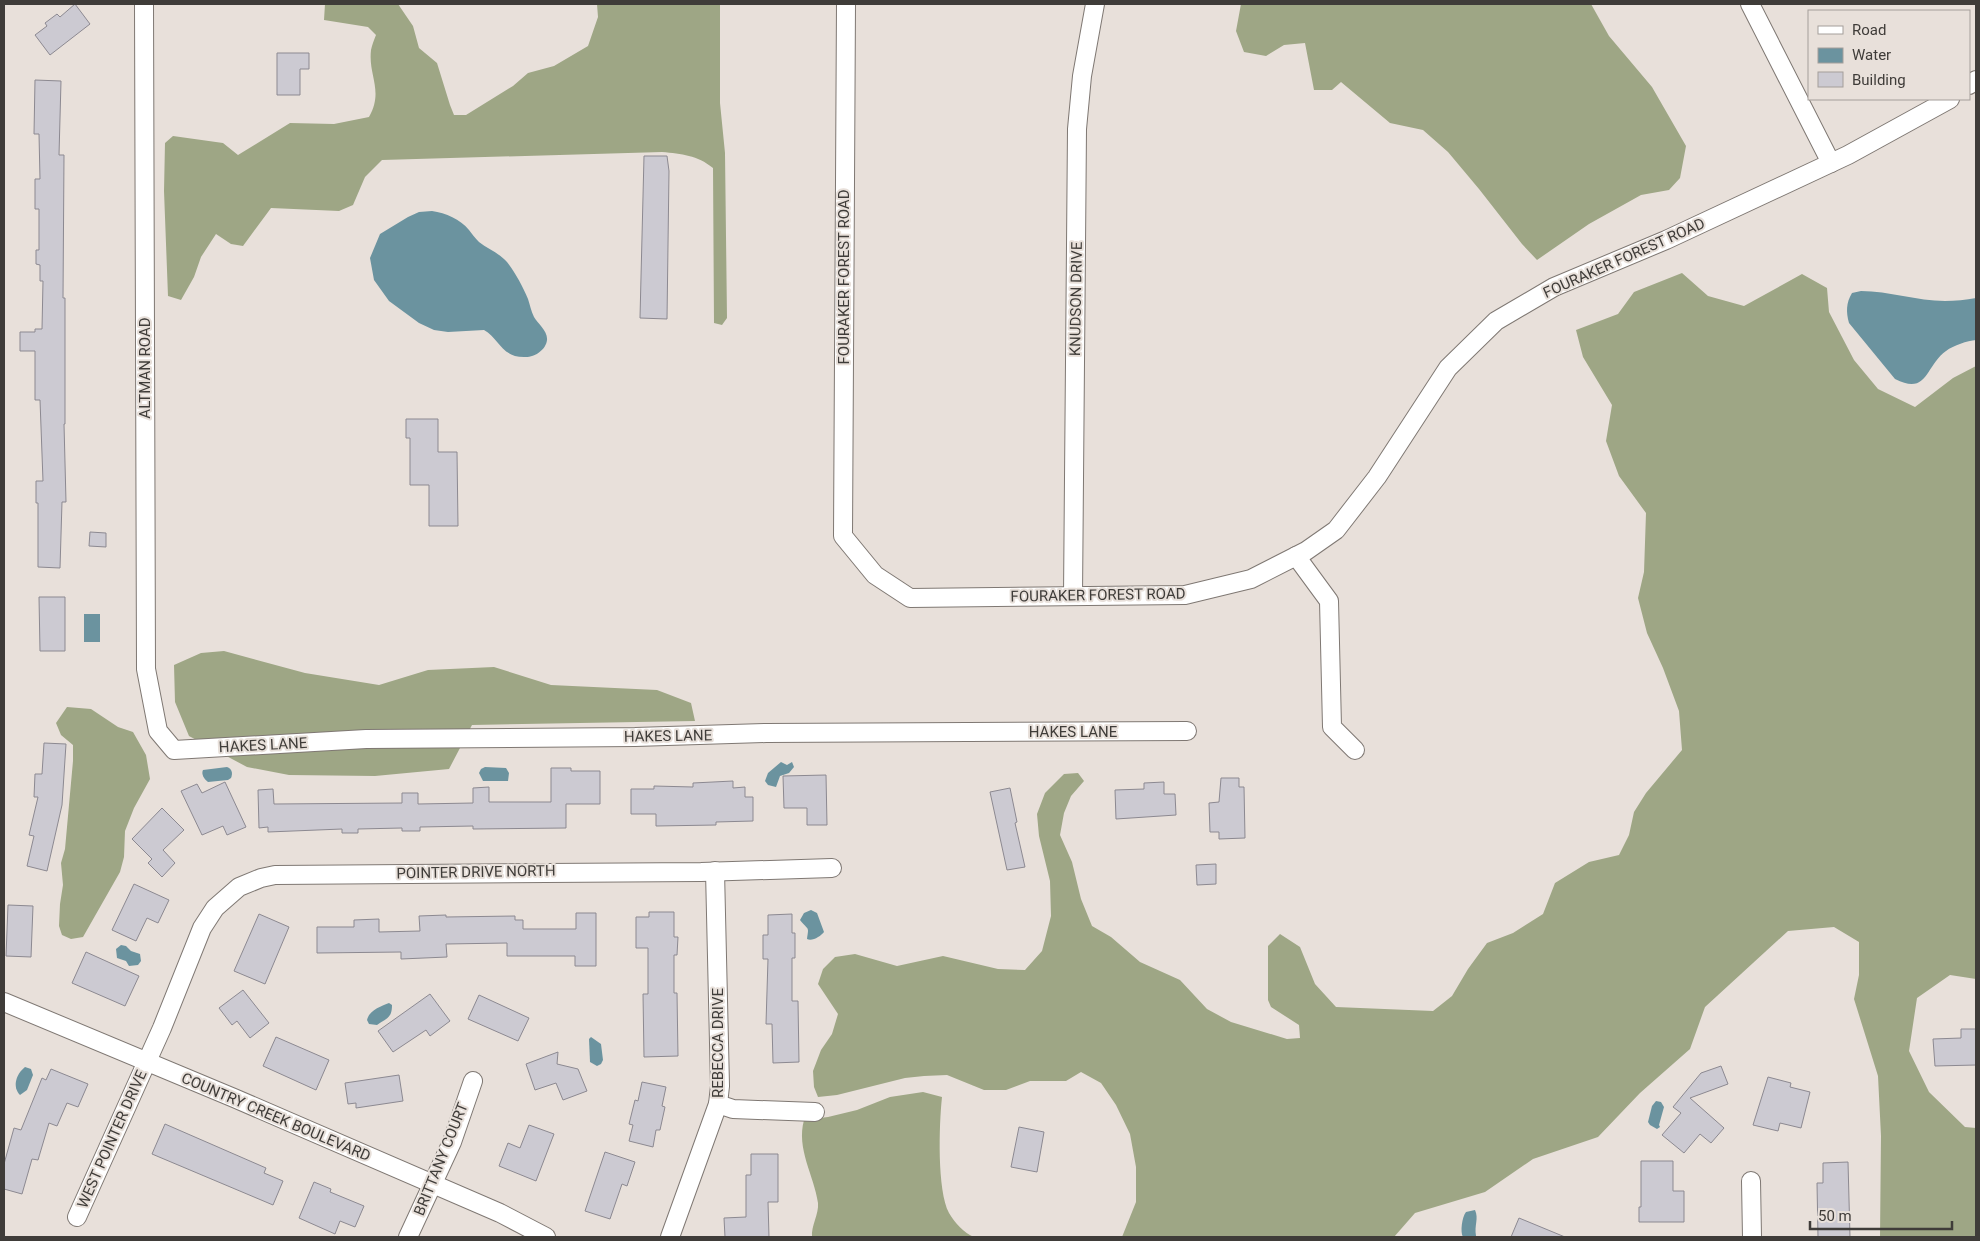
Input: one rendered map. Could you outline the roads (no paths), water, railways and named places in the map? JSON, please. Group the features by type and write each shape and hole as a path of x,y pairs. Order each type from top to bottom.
{"street":[{"name":"ALTMAN ROAD","path":"144,4 146,669 158,731"},
{"name":"FOURAKER FOREST ROAD","path":"846,4 842,536 875,575 910,598 1185,595 1251,579 1296,556 1336,530 1377,477 1448,368 1496,321 1554,286 1666,240 1831,163 1948,100"},
{"name":"KNUDSON DRIVE","path":"1073,596 1077,129 1082,76 1095,4"},
{"path":"1750,4 1831,163"},
{"path":"1296,556 1329,601 1332,728 1355,750"},
{"name":"HAKES LANE","path":"158,731 174,750 366,739 634,737 776,733 1187,731"},
{"name":"POINTER DRIVE NORTH","path":"146,1061 162,1028 202,928 215,908 239,887 261,878 275,875 715,871 832,868"},
{"name":"REBECCA DRIVE","path":"670,1237 718,1104 720,1086 715,871"},
{"name":"COUNTRY CREEK BOULEVARD","path":"4,1002 146,1061 500,1214 546,1237"},
{"name":"WEST POINTER DRIVE","path":"77,1217 146,1061"},
{"name":"BRITTANY COURT","path":"408,1237 452,1142 472,1081"},
{"path":"718,1104 733,1109 816,1112"},
{"path":"1751,1181 1752,1237"}],"water":[{"path":"432,211 442,213 457,220 479,242 507,262 524,290 534,317 546,334 546,344 539,353 528,357 510,354 484,330 448,332 434,330 419,323 389,301 374,280 370,258 380,234 419,212"},
{"path":"1861,291 1934,301 1957,301 1976,298 1976,340 1946,351 1939,357 1920,382 1914,384 1895,379 1849,323 1847,311 1849,300 1852,293"},
{"path":"84,614 100,614 100,642 84,642"},
{"path":"781,762 787,765 792,762 794,767 789,773 780,776 776,787 768,785 765,781 768,773"},
{"path":"227,767 232,773 231,778 228,780 208,782 202,772 203,770"},
{"path":"485,767 506,768 509,773 508,781 483,781 479,773"},
{"path":"811,910 817,913 824,932 816,938 809,940 807,939 808,929 800,920 804,913"},
{"path":"121,945 140,954 141,961 138,965 129,966 126,961 117,958 116,949"},
{"path":"389,1003 392,1005 391,1013 388,1017 377,1025 369,1024 367,1020 370,1014"},
{"path":"591,1037 601,1044 603,1060 597,1066 590,1062 589,1039"},
{"path":"25,1067 31,1069 33,1075 27,1090 20,1095 16,1088 16,1081 19,1073"},
{"path":"1656,1101 1661,1102 1664,1107 1660,1127 1657,1129 1648,1122 1652,1106"},
{"path":"1475,1210 1477,1216 1476,1236 1463,1237 1462,1228 1465,1214"}]}
